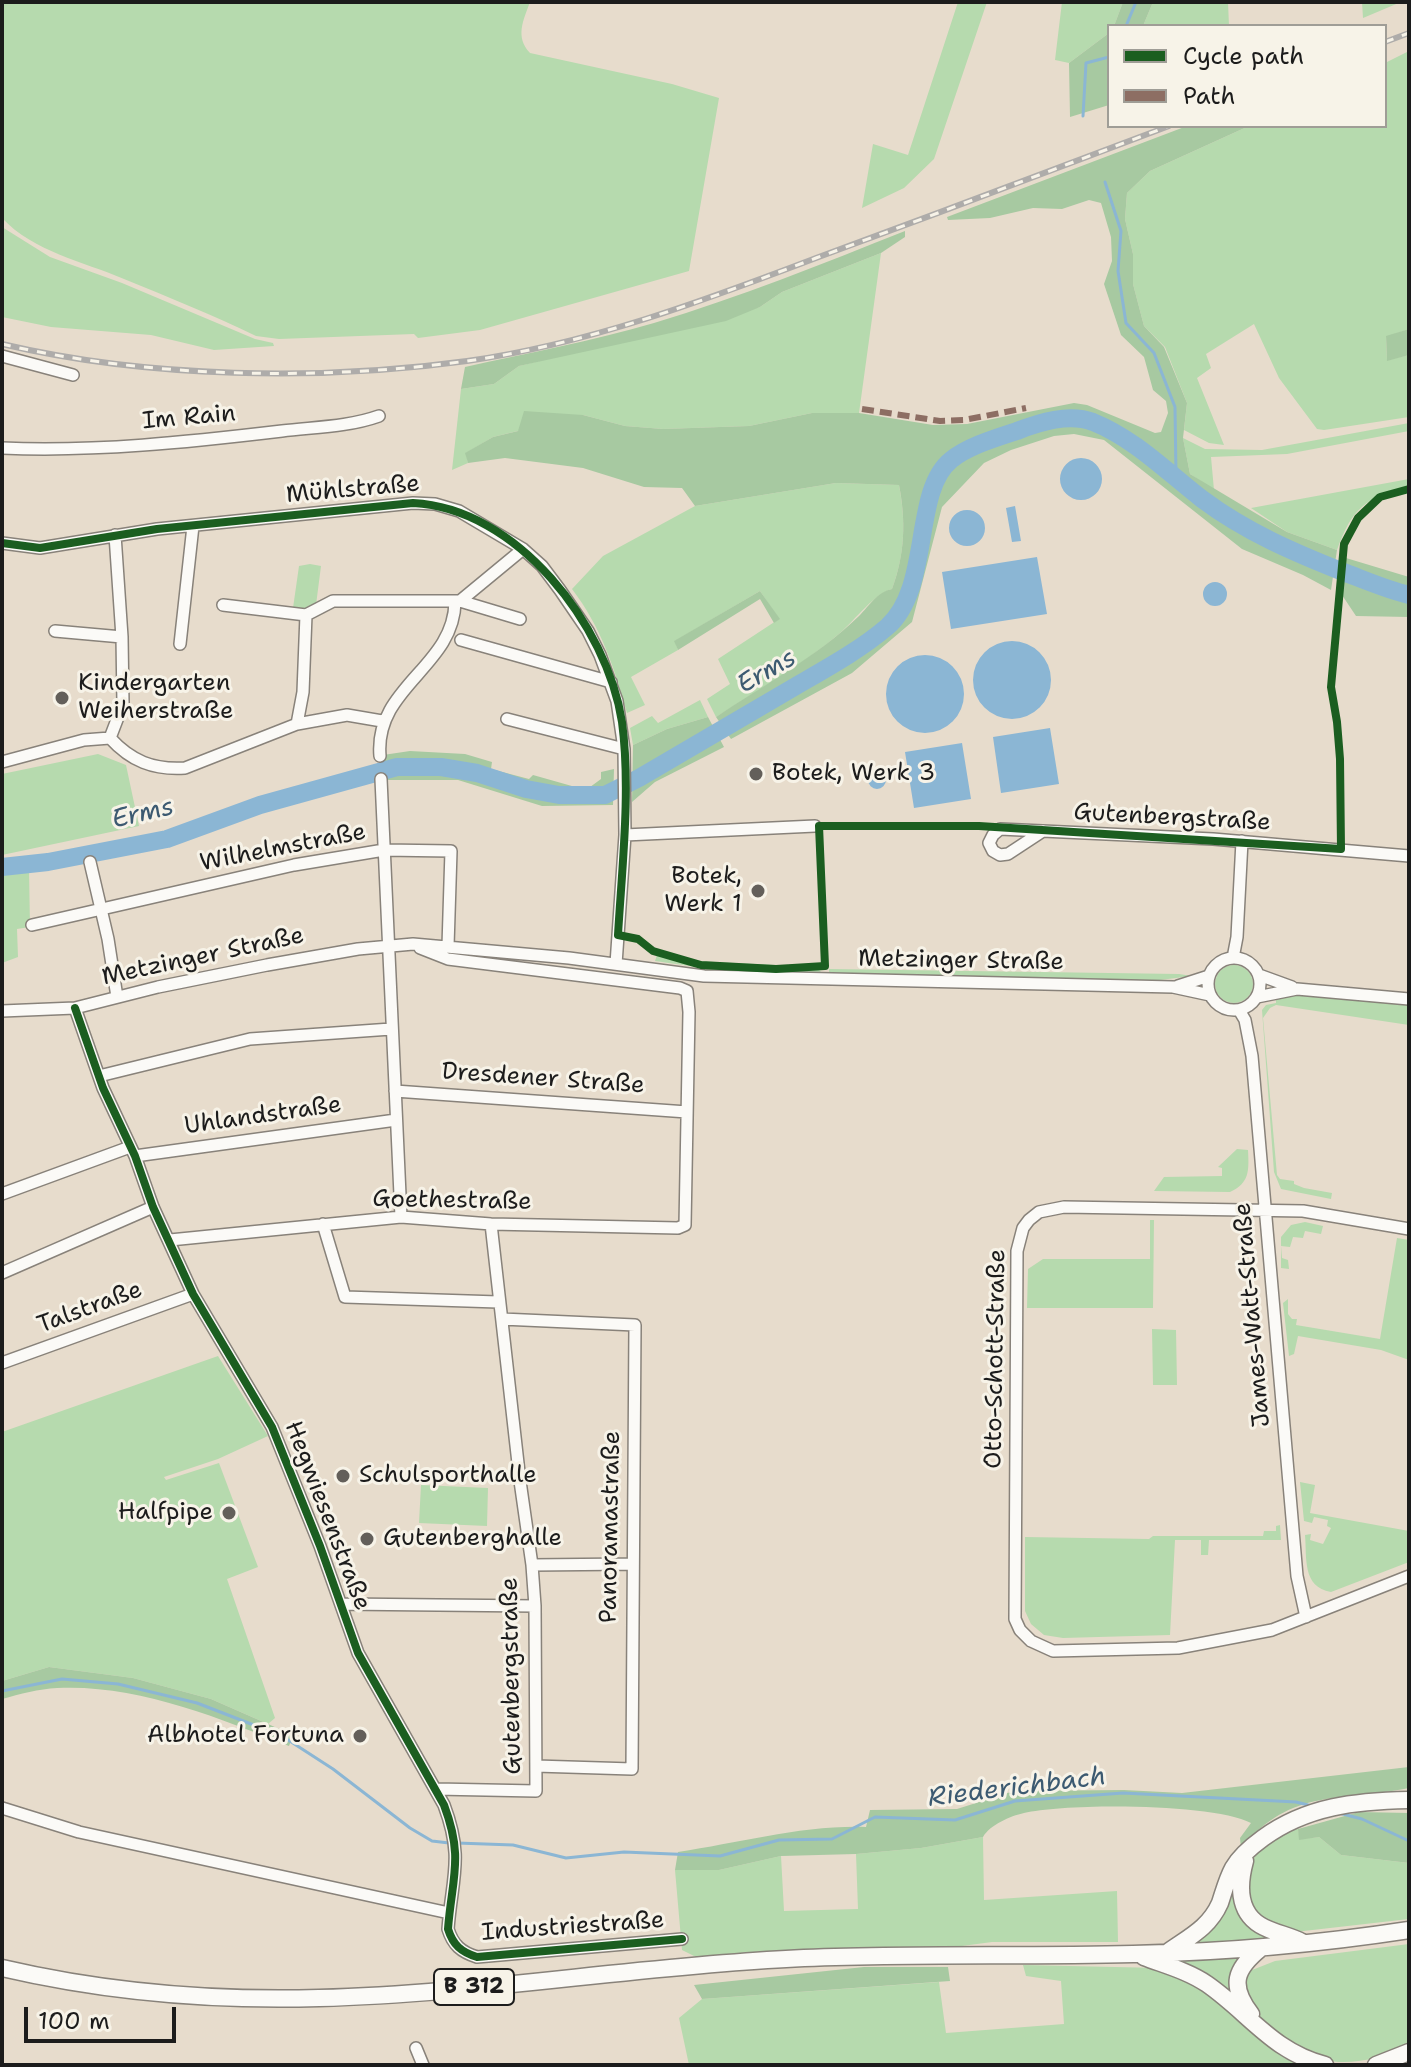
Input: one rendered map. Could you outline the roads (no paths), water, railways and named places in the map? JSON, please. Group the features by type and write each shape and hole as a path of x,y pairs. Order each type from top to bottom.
{"highway":[{"path":"1166,1953 1207,1925 1216,1912 1234,1866 1249,1848 1294,1819 1326,1808 1359,1802 1409,1800"},
{"path":"1249,1848 1240,1881 1242,1902 1249,1915 1259,1925 1305,1943"},
{"name":"B 312","path":"2,1968 83,1983 165,1993 230,1998 306,1998 437,1991 782,1959 1166,1953 1261,1948 1409,1930"},
{"path":"1261,1948 1242,1965 1237,1980 1238,1993 1270,2037"},
{"path":"1136,1954 1193,1975 1285,2050 1325,2065"},
{"path":"1376,2065 1409,2052"}],"street":[{"path":"2,356 73,375"},
{"name":"Im Rain","path":"2,448 66,449 178,443 348,424 379,416"},
{"name":"Mühlstraße","path":"2,543 40,548 115,535 413,503 435,504 459,511 523,549 542,566 588,631 611,682 622,722 625,835 616,964"},
{"path":"180,644 193,526"},
{"path":"110,738 123,704 115,535"},
{"path":"380,756 382,721 452,628 458,602 523,549"},
{"path":"223,605 306,615 333,601 458,602 520,619"},
{"path":"297,724 303,692 306,615"},
{"path":"55,631 122,637"},
{"path":"461,640 611,682"},
{"path":"2,762 84,740 110,738 131,758 150,766 185,768 297,724 347,715 382,721"},
{"path":"507,719 624,749"},
{"name":"Wilhelmstraße","path":"381,779 401,1217"},
{"path":"625,835 815,826"},
{"name":"Gutenbergstraße","path":"1043,831 1008,854 1000,855 993,851 989,843 1000,829 1043,831 1242,841 1409,856"},
{"path":"1233,958 1242,841"},
{"name":"Wilhelmstraße","path":"32,925 294,865 384,850 451,851 448,946"},
{"path":"90,862 102,908 117,997"},
{"name":"Metzinger Straße","path":"413,944 448,959 687,991 687,1112"},
{"name":"Metzinger Straße","path":"2,1011 75,1008 267,965 387,945 413,944 704,976 1173,987 1210,995"},
{"path":"1233,958 1244,960 1259,975 1257,997 1250,1006 1239,1010 1222,1008 1210,995 1209,976 1214,967 1223,961 1233,958"},
{"path":"1259,975 1297,989 1409,999"},
{"name":"Metzinger Straße","path":"1173,987 1209,976"},
{"path":"1257,997 1297,989"},
{"name":"Hegwiesenstraße","path":"75,1008 99,1076 153,1207 193,1294 272,1427 362,1661 436,1789 456,1842 449,1913"},
{"name":"James-Watt-Straße","path":"1239,1010 1246,1022 1252,1056 1297,1576 1306,1617"},
{"path":"99,1076 250,1039 391,1029"},
{"name":"Dresdener Straße","path":"395,1091 687,1112"},
{"name":"Goethestraße","path":"170,1240 401,1217 491,1224 678,1228 685,1225 687,1112"},
{"name":"Uhlandstraße","path":"2,1194 132,1152 396,1120"},
{"path":"2,1273 153,1207"},
{"name":"Otto-Schott-Straße","path":"1306,1617 1264,1632 1178,1648 1053,1651 1031,1641 1020,1630 1015,1619 1017,1251 1023,1228 1039,1212 1064,1207 1303,1211 1409,1229"},
{"path":"323,1224 345,1297 498,1302"},
{"name":"Gutenbergstraße","path":"436,1789 536,1791 532,1565 491,1224"},
{"name":"Talstraße","path":"2,1363 193,1294"},
{"name":"Panoramastraße","path":"502,1319 635,1325 632,1769 536,1766"},
{"path":"532,1565 633,1564"},
{"path":"1306,1617 1409,1576"},
{"path":"341,1604 535,1606"},
{"name":"Industriestraße","path":"2,1808 79,1832 449,1913 451,1939 465,1953 477,1957 682,1939"},
{"path":"416,2048 423,2065"}],"water":[{"path":"1081,458 1096,464 1102,479 1096,494 1081,500 1066,494 1060,479 1066,464"},
{"path":"1015,506 1021,541 1012,542 1006,508"},
{"path":"967,510 980,515 985,528 980,541 967,546 954,541 949,528 954,515"},
{"path":"1037,557 1047,614 951,629 942,572"},
{"path":"1215,582 1224,585 1227,594 1224,603 1215,606 1206,603 1203,594 1206,585"},
{"path":"1004,641 1020,641 1034,647 1045,658 1051,680 1045,702 1034,713 1020,719 1004,719 990,713 979,702 973,688 973,672 979,658 990,647"},
{"path":"917,655 933,655 947,661 958,672 964,694 958,716 947,727 933,733 917,733 903,727 892,716 886,702 886,686 892,672 903,661"},
{"path":"1050,728 1059,784 1001,793 993,737"},
{"path":"962,743 971,799 914,808 905,752"},
{"path":"877,771 886,780 877,789 868,780"}],"waterway":[{"path":"1127,24 1136,2"},
{"path":"1083,116 1086,63 1107,58"},
{"path":"1105,182 1121,231 1118,271 1126,323 1154,353 1175,407 1176,476"},
{"name":"Erms","path":"2,867 48,862 167,839 260,805 397,767 441,767 477,773 526,789 559,795 605,795 831,665 887,627 901,610 910,589 925,516 939,474 951,460 974,447 1055,420 1084,419 1108,429 1137,447 1202,499 1253,532 1327,565 1409,595"},
{"name":"Riederichbach","path":"2,1691 62,1679 118,1684 197,1703 282,1736 333,1769 410,1828 432,1841 449,1843"},
{"name":"Riederichbach","path":"457,1843 513,1845 566,1858 624,1852 720,1856 779,1840 832,1839 875,1817 955,1820 1015,1801 1123,1793 1296,1802 1312,1806"},
{"name":"Riederichbach","path":"1339,1813 1362,1819 1409,1841"}],"railway":[{"path":"1387,41 1409,33"},
{"path":"2,344 115,364 234,373 353,372 467,361 512,353 557,344 688,305 1164,128"}],"place":[{"name":"Kindergarten Weiherstraße","path":"62,698"},
{"name":"Botek, Werk 3","path":"756,774"},
{"name":"Botek, Werk 1","path":"758,891"},
{"name":"Schulsporthalle","path":"343,1476"},
{"name":"Halfpipe","path":"229,1513"},
{"name":"Gutenberghalle","path":"367,1539"},
{"name":"Albhotel Fortuna","path":"360,1736"}]}
